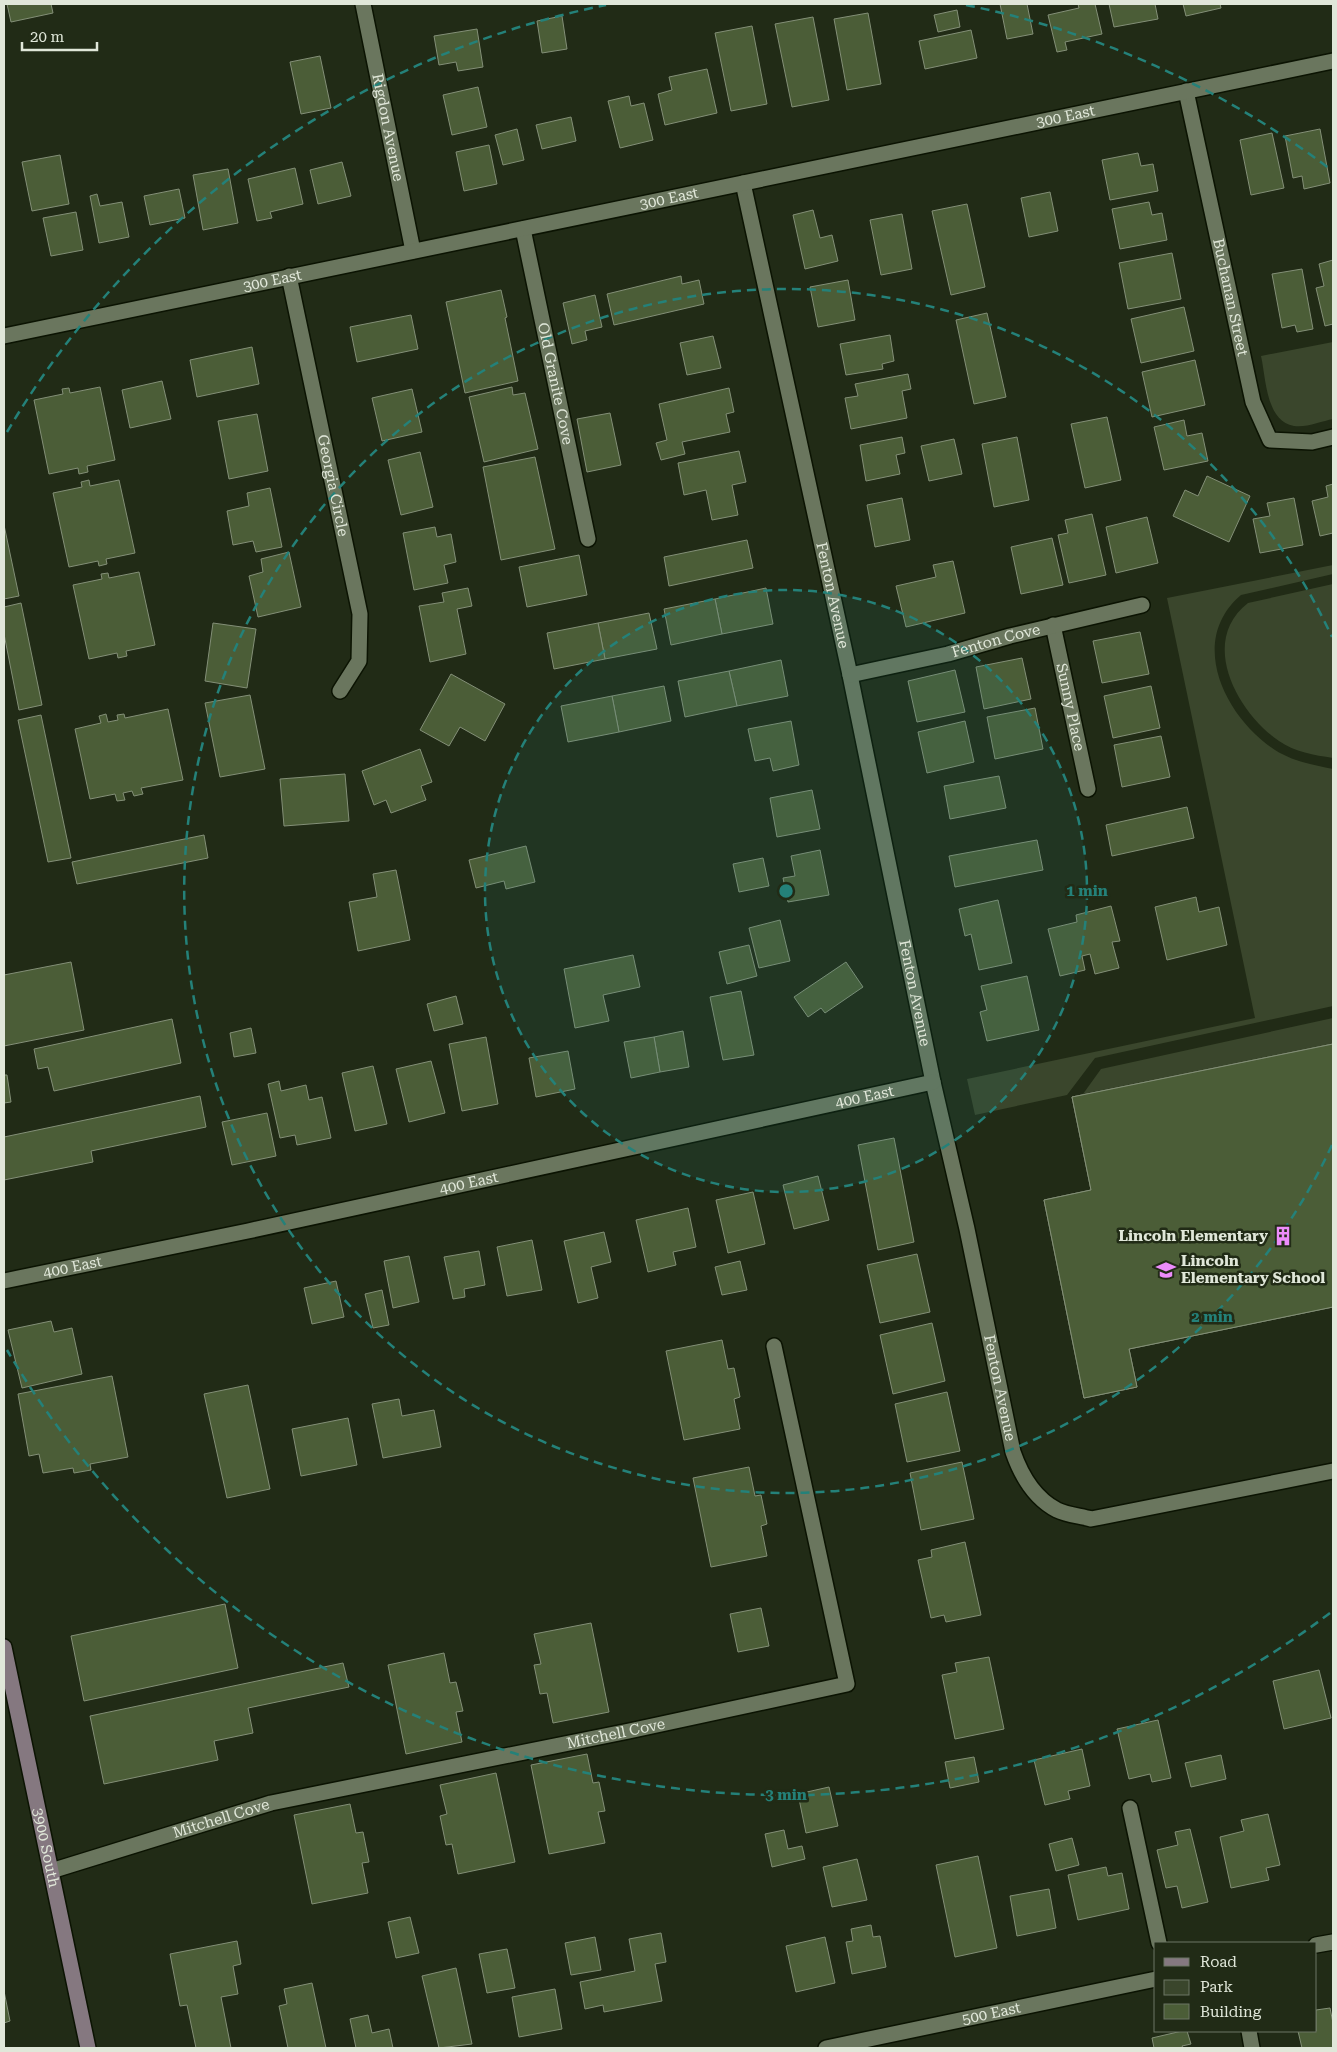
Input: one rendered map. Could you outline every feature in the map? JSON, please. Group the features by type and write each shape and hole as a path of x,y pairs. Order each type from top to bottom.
{"main road":[{"name":"3900 South","path":"4,1647 88,2048"}],"street":[{"name":"Rigdon Avenue","path":"364,4 413,251"},
{"name":"300 East","path":"4,336 1333,61"},
{"name":"Buchanan Street","path":"1186,91 1253,402 1270,440 1312,442 1333,438"},
{"name":"Fenton Avenue","path":"743,183 850,675 932,1082 967,1228 1013,1452 1021,1474 1035,1493 1057,1510 1091,1519 1333,1471"},
{"name":"Old Granite Cove","path":"522,229 588,538"},
{"name":"Georgia Circle","path":"289,276 360,614 359,661 340,690"},
{"name":"Fenton Cove","path":"850,675 948,654 1053,625 1142,605"},
{"name":"Sunny Place","path":"1053,625 1088,789"},
{"name":"400 East","path":"4,1280 248,1231 932,1082"},
{"name":"Mitchell Cove","path":"51,1871 271,1803 629,1732 847,1684 774,1346"},
{"path":"1130,1808 1159,1942"},
{"path":"1317,1946 1333,1942"},
{"name":"500 East","path":"826,2048 1154,1979"},
{"path":"1249,2032 1252,2048"}],"green space":[{"path":"1333,342 1333,419 1304,426 1294,426 1285,423 1278,416 1269,398 1261,356"},
{"path":"1333,565 1333,574 1241,595 1225,614 1216,634 1215,656 1219,677 1228,699 1257,736 1288,757 1333,769 1333,1006 1095,1058 1067,1095 975,1115 967,1079 1255,1018 1167,598"},
{"path":"1333,584 1333,758 1292,748 1279,741 1264,729 1238,695 1229,676 1225,656 1226,637 1233,619 1248,603"},
{"path":"1333,1018 1333,1044 1083,1094 1101,1069"}],"building":[{"path":"7,4 51,4 53,13 11,22"},
{"path":"1000,4 1027,4 1033,34 1007,39"},
{"path":"1078,4 1095,4 1102,34 1065,42 1067,50 1057,52 1048,15 1079,8"},
{"path":"1109,4 1155,4 1158,19 1114,27"},
{"path":"1183,4 1220,4 1221,8 1186,16"},
{"path":"957,10 960,27 938,32 934,15"},
{"path":"868,13 881,84 847,90 834,19"},
{"path":"562,16 567,49 542,53 537,21"},
{"path":"813,17 829,100 792,107 775,24"},
{"path":"752,26 767,104 731,111 715,33"},
{"path":"477,29 483,67 458,71 456,62 439,65 434,36"},
{"path":"971,30 977,58 925,69 919,41"},
{"path":"320,56 331,108 301,114 290,62"},
{"path":"707,69 717,113 665,125 658,94 672,90 669,77"},
{"path":"478,87 487,127 452,135 443,95"},
{"path":"629,96 631,106 644,103 653,140 620,148 608,101"},
{"path":"571,117 576,141 542,149 536,125"},
{"path":"517,129 524,160 503,165 495,135"},
{"path":"1320,129 1330,183 1304,189 1302,176 1293,178 1285,136"},
{"path":"1272,133 1284,188 1251,195 1240,140"},
{"path":"489,145 497,184 464,191 456,152"},
{"path":"1138,153 1141,166 1153,164 1158,191 1110,200 1102,160"},
{"path":"60,155 69,204 32,211 22,162"},
{"path":"342,162 351,196 318,204 310,170"},
{"path":"295,168 303,204 270,212 272,218 257,221 248,179"},
{"path":"228,169 238,223 203,230 193,175"},
{"path":"179,189 185,218 150,225 144,196"},
{"path":"1050,192 1058,231 1029,237 1021,198"},
{"path":"97,194 100,206 122,202 129,237 99,243 90,196"},
{"path":"1149,202 1152,215 1162,213 1167,240 1120,249 1112,209"},
{"path":"967,204 985,287 951,295 932,211"},
{"path":"813,210 820,238 832,235 838,261 805,269 793,215"},
{"path":"76,212 83,250 51,256 43,218"},
{"path":"902,214 912,269 881,275 870,220"},
{"path":"1172,253 1181,299 1128,309 1119,263"},
{"path":"1333,260 1333,324 1325,326 1316,288 1324,286 1319,264"},
{"path":"1302,269 1313,329 1297,332 1295,325 1282,328 1272,274"},
{"path":"681,276 682,284 699,280 704,304 614,325 607,294"},
{"path":"848,280 855,320 818,327 810,287"},
{"path":"501,290 518,381 465,393 446,302"},
{"path":"595,295 602,327 585,331 587,340 572,344 563,303"},
{"path":"1184,307 1194,351 1141,363 1131,319"},
{"path":"987,313 1006,397 974,404 956,320"},
{"path":"411,315 418,349 357,362 350,327"},
{"path":"890,335 894,361 882,364 883,369 846,375 840,344"},
{"path":"713,336 721,368 687,375 680,343"},
{"path":"252,347 259,384 197,397 190,360"},
{"path":"1195,360 1205,405 1152,417 1142,372"},
{"path":"908,374 911,389 902,391 907,418 851,429 845,398 858,396 855,384"},
{"path":"162,381 171,419 130,428 122,390"},
{"path":"100,387 115,460 87,466 88,472 79,474 78,468 49,474 34,400 63,394 62,389 69,388 70,393"},
{"path":"512,387 513,395 525,393 538,449 484,462 469,397"},
{"path":"729,388 734,412 726,414 730,432 682,442 685,454 661,460 656,443 667,440 659,404"},
{"path":"412,389 422,432 382,441 372,398"},
{"path":"610,413 621,465 587,472 577,419"},
{"path":"257,414 268,471 229,479 218,421"},
{"path":"1107,417 1121,480 1085,488 1071,424"},
{"path":"1184,420 1187,436 1202,433 1208,461 1164,470 1154,427"},
{"path":"902,437 905,453 896,455 900,474 866,481 860,445"},
{"path":"1017,437 1029,500 994,507 982,444"},
{"path":"954,439 962,474 929,481 921,446"},
{"path":"739,451 746,482 732,485 738,515 712,520 706,490 684,495 678,463"},
{"path":"420,452 433,507 401,515 388,460"},
{"path":"535,457 555,549 501,560 483,467"},
{"path":"1207,476 1250,496 1229,542 1173,516 1185,490 1198,496"},
{"path":"89,480 90,486 119,480 135,553 106,559 107,564 99,566 98,561 69,567 53,493 82,487 81,482"},
{"path":"1333,484 1333,533 1320,536 1312,501 1328,497 1326,486"},
{"path":"270,488 282,547 256,552 253,541 233,545 227,511 249,506 247,493"},
{"path":"902,498 910,540 875,547 867,505"},
{"path":"1294,498 1303,545 1260,553 1253,519 1270,516 1267,503"},
{"path":"1092,514 1106,575 1069,583 1058,535 1068,533 1065,520"},
{"path":"1147,517 1158,563 1116,573 1106,527"},
{"path":"4,525 19,596 4,599"},
{"path":"435,527 437,537 451,534 456,562 444,565 448,583 414,590 403,533"},
{"path":"1052,538 1063,585 1021,594 1011,547"},
{"path":"747,540 753,568 669,586 664,557"},
{"path":"289,552 301,607 258,617 249,576 263,572 261,559"},
{"path":"579,555 587,595 527,607 519,567"},
{"path":"953,561 965,613 906,627 896,586 936,577 933,565"},
{"path":"139,572 155,645 126,651 127,656 118,658 117,653 89,659 73,585 102,579 101,574 108,573 109,578"},
{"path":"468,588 472,606 457,609 466,654 430,662 419,606 444,602 442,593"},
{"path":"766,588 773,624 722,634 715,599"},
{"path":"715,599 722,634 671,645 664,609"},
{"path":"21,603 42,705 19,710 4,634 4,607"},
{"path":"649,613 657,649 605,659 598,623"},
{"path":"213,623 256,629 247,688 205,681"},
{"path":"598,623 605,659 554,669 547,633"},
{"path":"1140,632 1149,674 1102,683 1093,641"},
{"path":"1022,658 1031,699 984,709 976,667"},
{"path":"781,660 788,696 737,706 729,671"},
{"path":"955,670 965,712 917,722 908,681"},
{"path":"729,671 737,706 685,717 678,681"},
{"path":"451,674 505,704 485,741 460,727 449,746 420,730"},
{"path":"664,686 671,721 619,732 612,696"},
{"path":"1151,686 1160,728 1113,738 1104,696"},
{"path":"250,695 265,769 220,777 205,703"},
{"path":"612,696 619,732 568,742 561,706"},
{"path":"1035,708 1043,749 995,759 987,717"},
{"path":"168,709 183,780 141,788 143,794 134,796 132,791 123,793 125,800 117,801 115,794 90,799 75,729 101,723 99,716 106,714 108,722 118,720 117,715 124,714 125,718"},
{"path":"41,715 71,858 48,862 18,720"},
{"path":"791,721 799,765 773,771 770,758 755,761 748,729"},
{"path":"965,721 974,762 927,773 918,732"},
{"path":"1161,736 1170,777 1122,787 1114,745"},
{"path":"420,749 432,782 421,786 426,800 391,813 386,800 374,805 362,771"},
{"path":"345,774 349,821 284,826 280,779"},
{"path":"999,776 1006,808 950,819 944,786"},
{"path":"812,790 820,829 777,837 770,798"},
{"path":"1187,807 1194,838 1112,856 1106,825"},
{"path":"204,835 208,858 77,884 72,862"},
{"path":"1037,840 1043,870 955,887 949,856"},
{"path":"526,846 535,882 506,889 504,881 476,888 469,860"},
{"path":"820,850 829,895 788,902 783,878 795,876 791,856"},
{"path":"763,858 769,886 739,892 733,864"},
{"path":"396,870 410,940 358,951 349,902 377,897 373,874"},
{"path":"1196,897 1199,912 1219,907 1227,945 1167,960 1155,907"},
{"path":"998,900 1012,963 979,970 971,934 965,936 959,909"},
{"path":"1111,906 1120,941 1112,942 1119,968 1095,974 1090,954 1082,956 1085,970 1060,976 1048,929 1077,922 1076,915"},
{"path":"780,920 790,961 759,968 749,928"},
{"path":"749,945 757,976 727,984 719,952"},
{"path":"633,955 640,987 603,995 609,1021 575,1028 564,969"},
{"path":"71,962 84,1030 4,1046 4,975"},
{"path":"846,962 863,987 825,1013 821,1008 808,1017 794,997"},
{"path":"1027,976 1039,1030 987,1041 980,1012 987,1010 981,986"},
{"path":"741,991 754,1055 723,1060 710,997"},
{"path":"456,996 463,1024 434,1031 427,1004"},
{"path":"172,1019 181,1063 54,1091 48,1067 38,1069 34,1049"},
{"path":"251,1028 256,1053 234,1057 230,1033"},
{"path":"683,1031 689,1067 660,1072 654,1037"},
{"path":"486,1037 498,1104 462,1111 449,1044"},
{"path":"654,1037 660,1072 631,1078 624,1042"},
{"name":"Lincoln Elementary","path":"1333,1044 1333,1135 1115,1180 1131,1256 1333,1215 1333,1307 1129,1349 1137,1387 1084,1398 1044,1200 1091,1190 1072,1097"},
{"name":"Lincoln Elementary","path":"1333,1044 1333,1307 1129,1349 1137,1387 1084,1398 1044,1200 1091,1190 1072,1097"},
{"path":"568,1051 575,1089 536,1097 529,1058"},
{"path":"431,1061 445,1113 409,1122 396,1069"},
{"path":"373,1066 387,1124 355,1131 342,1073"},
{"path":"4,1075 7,1075 11,1102 4,1103"},
{"path":"279,1081 281,1091 306,1085 309,1100 322,1097 331,1138 297,1145 295,1135 280,1138 268,1084"},
{"path":"200,1096 206,1127 91,1151 93,1162 4,1180 4,1137"},
{"path":"267,1113 276,1156 232,1165 222,1122"},
{"path":"894,1138 914,1242 878,1250 858,1145"},
{"path":"818,1176 829,1220 794,1229 783,1185"},
{"path":"753,1192 765,1244 728,1253 716,1200"},
{"path":"688,1208 696,1247 673,1252 676,1265 648,1272 636,1220"},
{"path":"604,1232 611,1262 591,1267 598,1298 578,1303 564,1241"},
{"path":"532,1240 542,1290 507,1296 497,1247"},
{"path":"479,1251 485,1285 464,1289 465,1297 453,1299 444,1257"},
{"path":"917,1254 930,1312 880,1323 867,1265"},
{"path":"409,1256 419,1302 393,1308 384,1261"},
{"path":"740,1261 747,1290 722,1295 715,1267"},
{"path":"336,1281 344,1317 312,1324 304,1288"},
{"path":"382,1290 389,1325 373,1328 365,1294"},
{"path":"51,1321 54,1332 72,1328 82,1374 22,1388 8,1330"},
{"path":"932,1323 945,1381 893,1394 880,1335"},
{"path":"722,1340 728,1369 734,1368 740,1397 734,1399 740,1429 684,1440 666,1351"},
{"path":"112,1376 128,1457 90,1464 91,1470 74,1473 73,1468 43,1473 39,1454 29,1456 18,1394"},
{"path":"248,1385 270,1489 227,1498 204,1394"},
{"path":"947,1392 960,1451 907,1462 895,1404"},
{"path":"399,1399 402,1416 434,1410 441,1447 383,1458 372,1404"},
{"path":"348,1418 357,1465 301,1476 292,1429"},
{"path":"962,1462 974,1519 921,1530 910,1473"},
{"path":"749,1467 755,1496 761,1495 767,1524 761,1526 767,1556 711,1567 693,1478"},
{"path":"965,1542 981,1615 946,1622 944,1615 931,1618 918,1560 932,1557 931,1550"},
{"path":"225,1604 238,1668 84,1701 71,1636"},
{"path":"761,1608 769,1646 738,1652 730,1614"},
{"path":"591,1623 609,1712 553,1723 547,1693 540,1694 534,1665 541,1664 534,1634"},
{"path":"444,1653 450,1683 456,1682 463,1711 456,1712 462,1742 406,1754 388,1665"},
{"path":"989,1657 1004,1729 955,1739 942,1675 957,1672 955,1663"},
{"path":"343,1663 349,1687 248,1708 253,1733 214,1741 218,1760 104,1784 90,1716"},
{"path":"1319,1670 1331,1718 1284,1729 1273,1681"},
{"path":"1158,1720 1171,1778 1152,1782 1150,1774 1129,1779 1117,1729"},
{"path":"1082,1749 1090,1786 1068,1791 1070,1799 1045,1805 1034,1760"},
{"path":"587,1754 593,1783 599,1782 605,1811 598,1812 605,1843 549,1854 531,1765"},
{"path":"1221,1755 1226,1779 1191,1787 1185,1763"},
{"path":"974,1757 979,1782 950,1788 945,1762"},
{"path":"496,1773 515,1862 458,1874 452,1844 446,1845 440,1816 447,1814 440,1785"},
{"path":"829,1787 838,1826 806,1833 798,1794"},
{"path":"350,1804 356,1833 363,1832 369,1862 362,1863 368,1893 312,1904 294,1815"},
{"path":"1268,1814 1280,1865 1266,1868 1269,1880 1231,1888 1220,1837 1244,1831 1241,1820"},
{"path":"1190,1829 1208,1902 1182,1908 1177,1886 1166,1888 1157,1850 1178,1845 1175,1832"},
{"path":"784,1830 788,1849 802,1846 805,1859 772,1867 765,1834"},
{"path":"1072,1838 1079,1865 1056,1871 1049,1844"},
{"path":"978,1856 997,1948 955,1957 936,1865"},
{"path":"857,1859 867,1900 832,1907 823,1867"},
{"path":"1106,1867 1108,1876 1122,1873 1129,1909 1078,1920 1068,1875"},
{"path":"1049,1889 1056,1928 1017,1936 1010,1896"},
{"path":"410,1917 419,1953 396,1958 388,1922"},
{"path":"871,1925 873,1937 880,1936 886,1967 852,1974 846,1942 853,1941 851,1929"},
{"path":"661,1933 666,1962 655,1964 662,2001 604,2012 603,2005 585,2009 580,1982 635,1971 629,1939"},
{"path":"595,1937 601,1970 571,1975 565,1943"},
{"path":"825,1937 835,1983 796,1992 786,1946"},
{"path":"237,1941 241,1964 233,1966 238,1994 221,1997 231,2048 196,2048 187,2005 180,2006 170,1954"},
{"path":"507,1949 515,1988 487,1993 479,1954"},
{"path":"456,1968 472,2044 439,2048 422,1976"},
{"path":"312,1983 326,2048 288,2048 279,2006 287,2004 284,1989"},
{"path":"555,1989 562,2029 519,2037 512,1997"},
{"path":"4,1991 10,2021 4,2023"},
{"path":"1330,2008 1333,2023 1333,2048 1302,2048 1298,2032 1317,2032 1317,2010"},
{"path":"368,2015 372,2033 389,2029 393,2048 356,2048 350,2019"},
{"path":"1178,2032 1187,2032 1191,2044 1182,2046 1183,2048 1154,2048 1152,2038"}],"place":[{"name":"Lincoln Elementary","path":"1283,1236"},
{"name":"Lincoln Elementary School","path":"1166,1270"}]}
